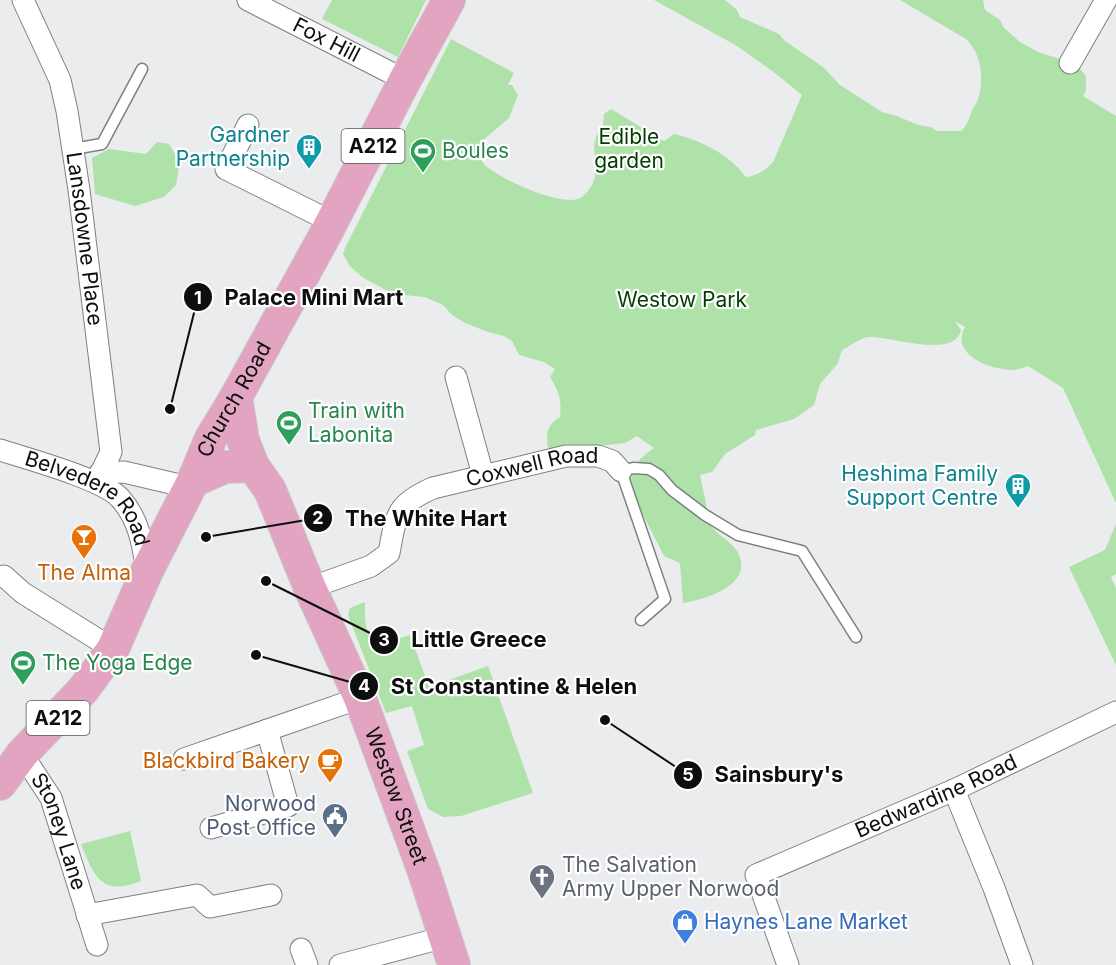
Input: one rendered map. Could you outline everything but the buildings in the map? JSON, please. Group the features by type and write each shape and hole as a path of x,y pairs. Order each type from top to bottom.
{"main road":[{"name":"Church Road","path":"0,784 22,754 83,690 113,649 211,438 332,222 449,0"},
{"name":"Westow Street","path":"236,397 243,440 253,466 270,490 310,588 360,698 421,864 450,951"},
{"path":"190,484 225,467 253,466"}],"street":[{"name":"Lansdowne Place","path":"23,0 60,80 73,148 111,452 98,478"},
{"path":"1070,63 1106,0"},
{"name":"Fox Hill","path":"256,2 405,81"},
{"path":"248,125 226,169 332,222"},
{"path":"456,377 483,475"},
{"name":"Belvedere Road","path":"0,450 98,478 120,498 133,518 142,539 147,572"},
{"name":"Coxwell Road","path":"310,588 371,566 389,553 394,525 400,509 413,497 434,488 566,456 598,456 612,461 621,471"},
{"name":"Belvedere Road","path":"98,478 124,472 190,484"},
{"path":"4,576 23,593 113,649"},
{"path":"184,759 360,698"},
{"name":"Bedwardine Road","path":"788,965 756,875 954,790 1116,712"},
{"path":"211,828 288,806 267,730"},
{"name":"Stoney Lane","path":"22,754 51,798 97,945"},
{"path":"954,790 1022,965"},
{"name":"Stoney Lane","path":"87,915 197,896 210,907 271,895"},
{"path":"340,965 450,951"}],"lane":[{"path":"73,148 102,144 142,69"},
{"path":"641,620 665,599 621,471 633,468 649,469 705,515 738,535 802,551 856,637"}],"green space":[{"path":"332,0 426,0 398,57 322,19"},
{"name":"Westow Park","path":"654,0 725,0 737,10 740,17 779,34 785,41 823,67 840,85 882,112 918,125 931,127 937,131 961,131 967,124 977,102 981,85 979,60 966,39 900,0 983,0 985,10 1000,20 1004,28 1020,42 1038,52 1076,64 1086,76 1086,90 1083,96 1116,116 1116,503 1063,388 1028,366 1010,370 982,363 967,352 962,337 965,327 955,321 961,330 956,339 947,343 920,344 868,337 842,350 838,363 820,384 814,405 794,419 756,430 755,435 725,454 712,472 700,475 708,521 737,551 741,563 740,572 735,581 726,588 704,598 683,603 680,563 664,556 631,491 632,471 643,456 654,448 637,436 625,443 549,451 547,440 549,427 560,417 561,411 559,396 550,377 555,369 544,362 519,355 512,341 504,336 465,323 452,315 443,305 425,297 393,294 362,277 349,265 343,254 345,248 451,39 514,73 508,85 512,85 518,95 509,118 481,142 480,154 482,162 491,170 532,191 562,199 574,200 582,197 594,179 595,143 603,127 604,114 611,109 664,141 674,134 704,144 732,162 746,177 758,174 767,168 773,162 802,95 737,46"},
{"path":"157,142 169,144 180,162 176,185 164,197 135,206 95,194 92,158 109,149 146,154"},
{"path":"1116,524 1116,574 1111,577 1116,588 1116,665 1069,567 1105,550"},
{"path":"365,602 367,630 373,641 378,645 410,635 429,687 488,666 533,793 461,816 443,817 428,809 407,751 424,745 412,706 386,713 348,615 350,608"},
{"path":"130,831 141,881 127,885 108,885 95,874 81,844"}],"place":[{"name":"Gardner Partnership","path":"309,170"},
{"name":"Boules","path":"423,174"},
{"name":"Palace Mini Mart","path":"170,409"},
{"name":"Train with Labonita","path":"289,446"},
{"name":"Heshima Family Support Centre","path":"1018,509"},
{"name":"The White Hart","path":"206,537"},
{"name":"The Alma","path":"84,560"},
{"name":"Little Greece","path":"266,581"},
{"name":"St Constantine & Helen","path":"256,655"},
{"name":"The Yoga Edge","path":"23,686"},
{"name":"Sainsbury's","path":"605,720"},
{"name":"Blackbird Bakery","path":"330,784"},
{"name":"Norwood Post Office","path":"335,839"},
{"name":"The Salvation Army Upper Norwood","path":"542,900"},
{"name":"Haynes Lane Market","path":"685,945"}],"park label":[{"name":"Edible garden","path":"629,149"}]}
